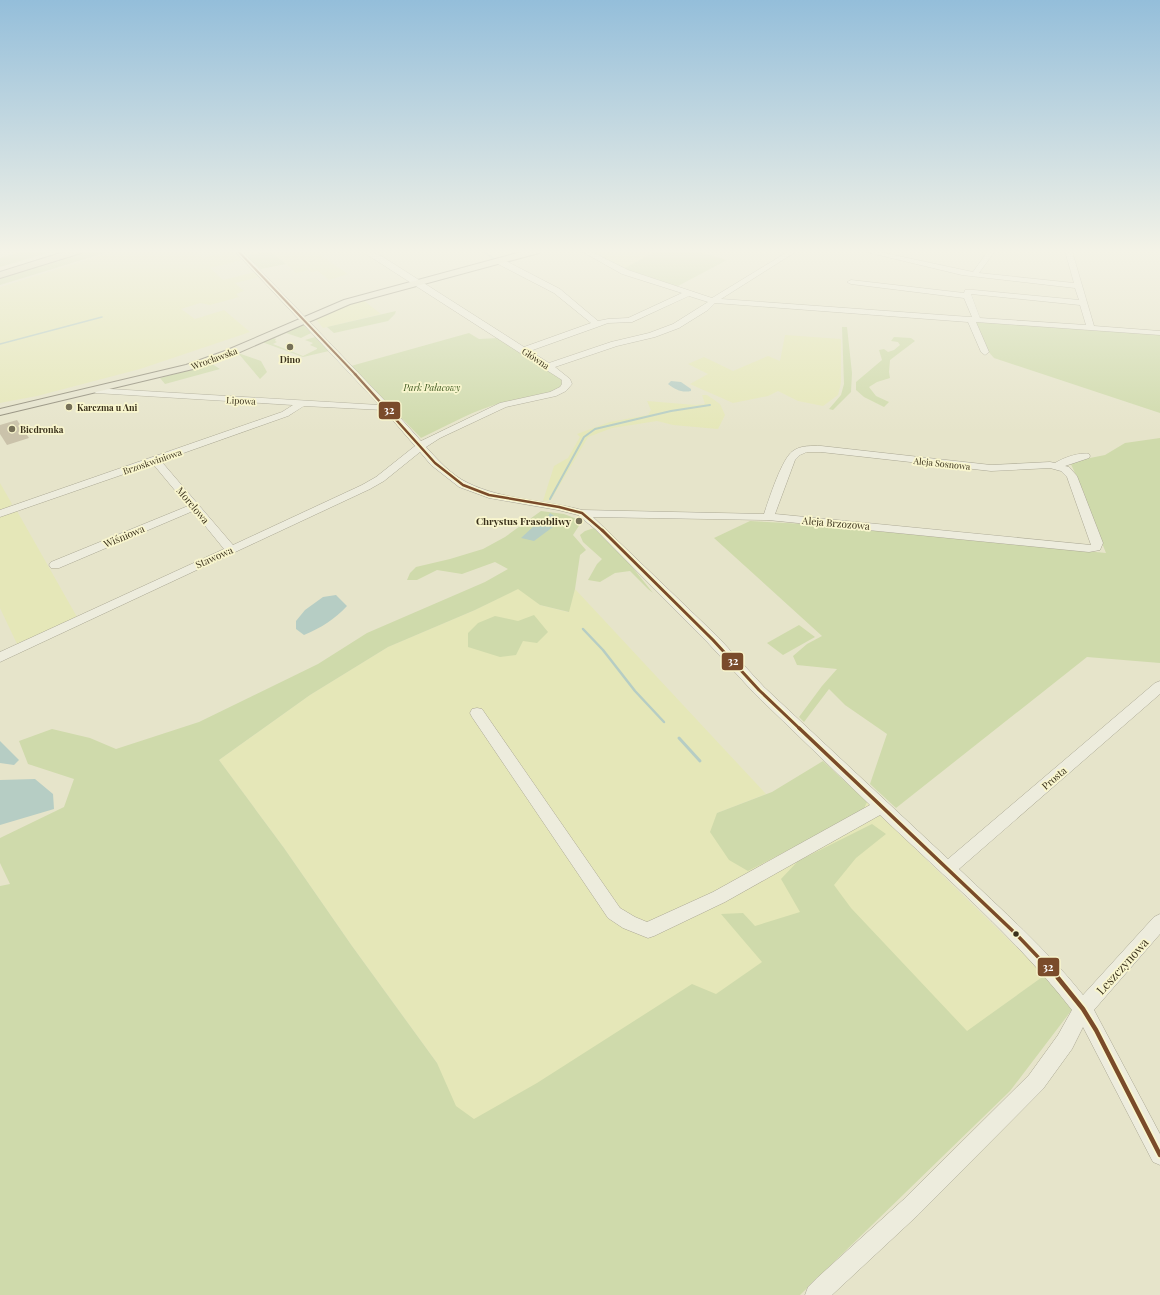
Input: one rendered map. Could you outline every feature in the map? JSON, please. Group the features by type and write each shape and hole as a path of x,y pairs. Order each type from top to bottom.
{"main road":[{"name":"Wrocławska","path":"0,412 165,374 209,361 324,311"}],"street":[{"path":"295,311 386,407 443,471 463,485 472,489 500,497 559,507 582,513 599,527 662,589 759,690 1050,968 1083,1009 1096,1030 1160,1155"},
{"name":"Główna","path":"421,447 437,436 489,410 515,401 544,397 562,389 567,384 566,379 548,366 462,311"},
{"path":"582,311 597,324"},
{"path":"524,350 597,324 608,321 629,320 648,311"},
{"path":"548,366 614,344 661,332 676,326 699,311"},
{"path":"864,311 1160,333"},
{"path":"972,311 985,352"},
{"path":"1085,311 1090,328"},
{"name":"Lipowa","path":"96,390 378,408 386,407"},
{"name":"Brzoskwiniowa","path":"0,514 285,414 303,403"},
{"name":"Stawowa","path":"0,656 372,484 421,447"},
{"name":"Aleja Sosnowa","path":"768,517 790,460 794,454 800,451 821,449 991,468 1045,465 1058,466"},
{"path":"1058,466 1064,462 1085,456"},
{"name":"Morelowa","path":"155,460 231,550"},
{"name":"Aleja Brzozowa","path":"582,513 768,517 1089,549 1096,548 1097,543 1072,476 1069,472 1058,466"},
{"name":"Wiśniowa","path":"54,565 194,507"},
{"name":"Prosta","path":"948,869 1160,686"},
{"path":"477,714 614,913 629,923 648,930 719,896 882,806"},
{"name":"Leszczynowa","path":"816,1295 838,1273 891,1226 1036,1082 1046,1071 1065,1042 1083,1009 1160,922"}],"green space":[{"path":"0,311 184,311 195,319 219,311 226,311 250,332 140,369 37,396 0,403"},
{"path":"333,311 378,311 381,314 323,328 315,318"},
{"path":"396,311 388,321 334,333 327,327"},
{"path":"975,321 1160,334 1160,413 994,358 987,350"},
{"path":"303,324 311,333 301,338 286,333 275,338 273,337"},
{"path":"842,327 847,327 852,373 851,392 833,410 829,409 841,395 844,384"},
{"name":"Park Pałacowy","path":"469,333 479,339 499,338 561,378 562,386 555,391 538,397 482,409 421,438 351,366"},
{"path":"785,335 841,339 841,383 838,395 823,406 798,401 778,391 768,396 733,403 690,384 708,374 688,364 704,357 733,371 768,356 780,361"},
{"path":"271,337 276,339 275,341 277,342 273,344 303,356 317,349 310,345 313,343 305,340 315,337 329,351 303,357 262,342"},
{"path":"894,337 911,338 915,341 890,360 890,378 877,382 869,387 876,396 889,402 884,407 864,397 856,390 856,382 882,360 879,350 884,349 888,352 894,350 900,345 898,342 891,341"},
{"path":"238,353 261,361 267,372 260,379"},
{"path":"212,364 220,369 165,384 160,378"},
{"path":"702,395 707,395 720,404 725,415 718,429 673,425 657,421 612,428 588,437 551,500 543,501 554,466 568,458 580,437 577,434 610,422 648,415 651,410 647,401 695,405 705,404"},
{"path":"1160,438 1160,663 1087,657 896,808 870,784 887,734 845,705 829,689 804,722 799,717 822,686 837,669 797,665 793,656 807,644 822,636 714,538 750,521 805,524 1106,553 1089,511 1084,493 1070,462 1105,455 1125,443"},
{"path":"0,483 12,504 8,508 0,511"},
{"path":"17,511 77,617 17,644 0,608 0,516"},
{"path":"541,511 564,514 582,521 573,535 586,550 580,555 575,589 569,612 540,605 518,589 475,610 388,647 310,695 219,760 284,848 352,946 437,1063 456,1106 474,1119 537,1083 692,984 716,994 762,962 721,914 743,913 755,926 800,912 781,879 798,861 872,824 886,834 856,858 834,885 851,908 967,1031 1045,975 1074,1007 1010,1091 800,1295 0,1295 0,886 10,884 0,863 0,838 64,807 74,779 28,764 19,741 52,729 90,738 116,749 199,722 318,664 367,633 485,582 508,569 495,562 462,574 437,570 417,580 407,580 410,573 416,567 483,549 505,537"},
{"path":"594,528 625,558 653,593 630,571 615,573 600,582 588,580 597,564 602,559 583,542 580,535 585,531"},
{"path":"519,588 540,605 568,612 575,589 766,794 717,813 867,802 1045,975 967,1032 851,909 444,1175 437,1063 352,946 284,848 219,760 310,695 388,647 475,610"},
{"path":"534,615 548,632 537,643 523,641 516,655 500,657 468,647 468,633 478,623 495,616 518,621"},
{"path":"799,625 815,637 783,655 767,643"},
{"path":"823,761 867,802 863,811 748,871 729,860 710,832 717,813 772,792"}],"shaded area":[{"path":"671,381 681,382 691,389 691,391 685,392 676,389 668,384"},
{"path":"550,513 561,521 534,541 521,538 535,525 546,526 552,521 547,518"},
{"path":"336,595 347,606 338,615 322,626 304,635 296,629 296,621 305,610 323,597"},
{"path":"0,741 19,760 14,765 0,763"},
{"path":"35,779 53,794 54,809 0,825 0,780"}],"building":[{"name":"Biedronka","path":"17,420 29,438 7,445 0,434 0,425"}],"waterway":[{"path":"0,344 102,317"},
{"path":"550,499 584,437 595,429 671,411 710,405"},
{"path":"583,629 603,650 635,691 664,722"},
{"path":"679,738 700,761"}],"transit line":[{"name":"32","path":"295,311 386,407 435,463 450,476 463,485 489,495 559,507 582,513 599,527 713,640 759,690 1016,934 1056,975 1083,1009 1096,1030 1160,1155"}],"place":[{"name":"Dino","path":"290,347"},
{"name":"Karczma u Ani","path":"69,407"},
{"name":"Biedronka","path":"12,429"},
{"name":"Chrystus Frasobliwy","path":"579,521"}]}
